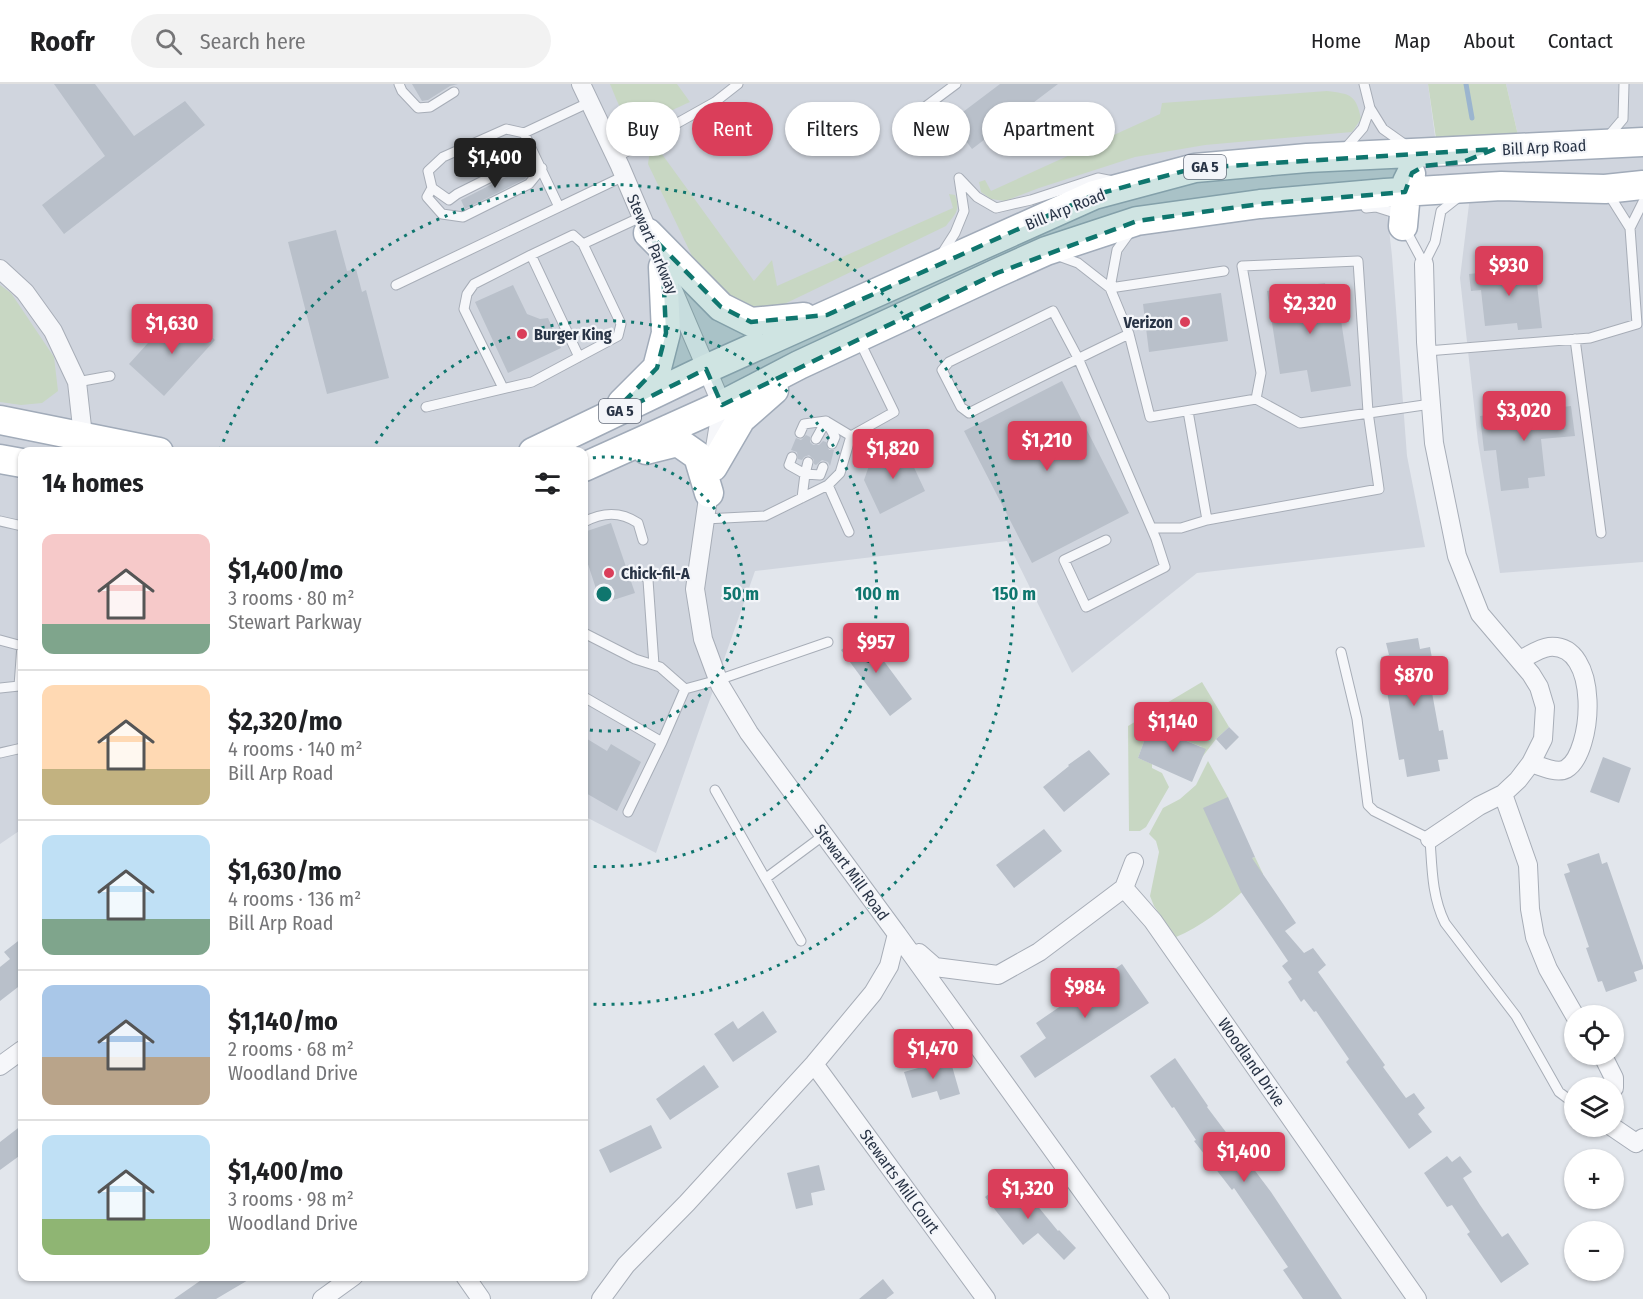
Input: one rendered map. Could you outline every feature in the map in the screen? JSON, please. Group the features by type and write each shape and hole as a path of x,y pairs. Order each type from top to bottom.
{"main road":[{"name":"Bill Arp Road","path":"544,447 706,369 1094,195 1194,168 1337,156 1643,142"},
{"path":"1403,226 1405,192 1412,173 1424,166 1463,162 1495,149"},
{"name":"Bill Arp Road","path":"588,466 722,405 799,365 1046,251 1137,221 1266,209 1405,192 1501,186 1605,189 1643,185"},
{"path":"645,225 721,307 751,322 827,315"},
{"path":"609,417 657,368 666,333 663,267"},
{"path":"709,493 741,419 799,365"},
{"path":"0,420 84,444 112,447"},
{"path":"588,467 678,442 698,456 709,493"},
{"path":"0,459 18,462"}],"street":[{"name":"Stewart Parkway","path":"581,84 624,176 722,405"},
{"path":"1424,264 1427,351 1434,443 1457,556 1480,614 1520,660 1539,687 1545,707 1543,739 1531,763 1518,780 1503,794 1479,806 1430,839"},
{"path":"0,268 25,292 53,331 77,382 84,444"},
{"name":"Stewart Mill Road","path":"601,1299 626,1265 687,1203 814,1064 873,993 889,966 897,934 749,733 718,680 703,639 695,589 722,405"},
{"path":"1520,660 1547,647 1568,651 1576,658 1582,670 1588,693 1587,717 1580,748 1572,764 1565,770 1557,770 1531,763"},
{"path":"1503,794 1528,865 1530,909 1535,937 1548,969 1569,1005"},
{"path":"897,934 935,967 998,975 1039,952 1124,888 1134,862"},
{"name":"Woodland Drive","path":"1124,888 1153,921 1417,1299"},
{"path":"897,934 1160,1299"},
{"path":"0,1066 18,1053"},
{"name":"Stewarts Mill Court","path":"814,1064 986,1299"},
{"path":"1624,1135 1640,1145"},
{"path":"322,1299 347,1281"},
{"path":"468,1281 481,1299"}],"lane":[{"path":"399,84 402,91 418,108 430,107 454,92"},
{"path":"615,158 715,102 738,84"},
{"path":"932,102 956,84"},
{"path":"1364,84 1370,108 1383,129 1416,153"},
{"path":"1601,144 1623,119 1624,84"},
{"path":"542,168 519,163 449,200 432,188 428,171 443,157 506,129 524,133 590,102"},
{"path":"1337,156 1364,128 1370,108"},
{"path":"524,133 559,207"},
{"path":"432,188 427,197 442,214 463,217 529,184 542,168"},
{"path":"396,285 624,176"},
{"path":"934,267 955,233 964,211 959,178 977,197 996,208 1031,200 1098,178 1133,185"},
{"path":"1424,264 1435,242 1441,212 1471,188"},
{"path":"1427,351 1590,338 1640,325 1630,228 1605,189"},
{"path":"1630,228 1643,202"},
{"path":"1357,208 1376,207 1395,213 1424,264"},
{"path":"1110,288 1118,250 1137,221"},
{"path":"583,244 645,225"},
{"path":"426,407 532,382 618,336 621,324 583,244 573,235 474,284 467,294 464,309 503,388"},
{"path":"1046,251 1078,263 1110,288 1129,334 1150,417 1256,399 1300,423 1431,404"},
{"path":"531,255 579,357"},
{"path":"1152,528 1181,528 1207,520 1379,489 1368,412 1358,261 1242,266 1261,373 1256,399"},
{"path":"1110,288 1224,271"},
{"path":"1106,540 1065,560 1086,607 1166,567 1152,528 1078,358 1053,311 949,362 942,370 961,407 969,413 1078,358 1129,334"},
{"path":"709,493 765,516 828,485 840,473 851,436 894,412 858,338"},
{"path":"1575,339 1601,532"},
{"path":"77,382 110,376"},
{"path":"1188,411 1207,520"},
{"path":"800,433 804,424 826,421 851,436"},
{"path":"816,439 826,421"},
{"path":"826,421 835,437 832,444"},
{"path":"792,457 789,465 805,474 820,475 823,467"},
{"path":"802,498 808,462"},
{"path":"828,485 849,532"},
{"path":"588,520 597,515 626,515 638,523 643,540"},
{"path":"0,521 18,525"},
{"path":"645,576 648,580 654,665"},
{"path":"588,635 635,659 660,667 685,689"},
{"path":"0,640 18,645"},
{"path":"685,689 828,642"},
{"path":"1341,652 1357,719 1368,805 1374,812 1430,839 1435,893 1438,908 1445,923 1516,1016 1559,1092 1564,1096"},
{"path":"0,688 18,686"},
{"path":"628,812 685,689"},
{"path":"588,700 662,742"},
{"path":"0,753 18,749"},
{"path":"715,790 801,941"},
{"path":"766,878 824,835"}],"highlighted area":[{"path":"1495,149 1463,162 1424,166 1412,173 1405,192 1260,204 1137,221 997,273 722,405 706,369 609,417 657,368 666,333 663,267 648,233 721,307 751,322 827,315 1094,195 1195,168"}],"shaded area":[{"path":"0,84 1428,84 1437,151 1521,148 1506,84 1643,84 1643,562 1500,573 1478,442 1460,278 1471,188 1385,194 1407,456 1425,547 1197,573 1072,673 1007,541 755,571 656,853 588,818 588,447 18,447 18,832 0,844"}],"green space":[{"path":"610,84 677,84 690,102 680,107 680,102 618,102"},
{"path":"1428,84 1506,84 1521,148 1438,152"},
{"path":"1327,91 1351,97 1357,104 1361,119 1352,132 1205,145 1135,157 1005,201 991,199 981,192 979,182 985,180 991,191 1068,156 1115,156 1115,135 1160,114 1162,103"},
{"path":"649,156 663,156 754,281 772,260 777,286 953,208 949,194 955,195 957,209 946,226 772,310 748,310 703,279 648,164"},
{"path":"0,285 11,293 54,357 58,391 42,403 21,405 0,402"},
{"path":"1202,682 1229,727 1203,756 1198,755 1202,747 1184,740 1187,730 1171,723 1163,739 1147,733 1138,758 1152,764 1152,768 1162,773 1169,787 1146,827 1140,831 1129,831 1128,726"},
{"path":"1208,761 1228,797 1230,867 1255,857 1263,874 1240,889 1242,892 1210,918 1176,937 1154,906 1150,896 1159,852 1156,841 1149,834 1163,808 1180,799 1196,785"}],"building":[{"path":"54,84 95,84 134,136 185,101 205,125 64,234 42,205 105,156"},
{"path":"412,84 458,84 422,101"},
{"path":"1000,84 1058,84 1034,102 982,102 982,141 972,149 970,146 970,107"},
{"path":"520,170 530,173 525,179 465,209 461,200"},
{"path":"336,230 347,271 356,269 362,292 366,290 389,378 327,394 288,242"},
{"path":"1535,267 1542,328 1518,330 1517,323 1485,326 1481,290 1471,291 1469,274"},
{"path":"1325,283 1327,295 1337,294 1351,386 1311,392 1307,370 1280,374 1267,291"},
{"name":"Burger King","path":"513,285 527,314 540,319 548,318 561,348 508,373 475,302"},
{"name":"Verizon","path":"1221,293 1228,341 1149,352 1143,304"},
{"path":"190,316 215,340 164,396 129,364 157,333 163,338 174,327 177,329"},
{"path":"1062,381 1129,513 1032,563 964,431"},
{"path":"1571,406 1575,436 1541,439 1545,476 1528,478 1529,488 1501,491 1496,450 1484,451 1480,416"},
{"path":"806,435 810,437 813,445 819,445 823,441 826,442 829,450 834,450 830,466 828,462 822,460 814,464 814,460 809,455 802,460 798,459 797,452 791,450 796,438 801,440"},
{"path":"904,446 925,491 880,514 864,480 870,463"},
{"name":"Chick-fil-A","path":"611,523 635,593 601,604 588,564 588,531"},
{"path":"863,633 912,699 890,716 841,650"},
{"path":"1418,638 1420,649 1430,647 1435,675 1429,676 1439,731 1443,730 1448,759 1438,760 1440,771 1407,777 1404,759 1399,760 1381,657 1389,655 1386,643"},
{"path":"1170,723 1188,730 1184,740 1206,749 1192,782 1138,758 1147,733 1163,739"},
{"path":"1229,727 1239,737 1226,750 1216,739"},
{"path":"588,739 607,751 611,744 641,762 617,811 588,794"},
{"path":"1089,750 1110,774 1064,812 1043,787"},
{"path":"1603,757 1631,768 1619,803 1590,792"},
{"path":"1228,797 1255,857 1252,858 1296,923 1285,931 1304,953 1313,948 1326,965 1318,972 1385,1065 1383,1067 1406,1098 1414,1093 1425,1108 1418,1114 1432,1132 1409,1149 1346,1062 1349,1059 1316,1011 1314,1012 1304,999 1301,1002 1288,982 1292,979 1282,966 1288,961 1241,892 1203,808"},
{"path":"1044,829 1062,851 1014,888 996,865"},
{"path":"1599,853 1602,864 1607,862 1643,966 1643,969 1634,972 1637,981 1606,992 1602,981 1598,982 1586,948 1589,947 1564,874 1570,872 1567,864"},
{"path":"18,941 18,987 0,1001 0,967 10,959 4,952"},
{"path":"1122,964 1149,1003 1035,1078 1020,1056 1046,1038 1036,1023"},
{"path":"763,1011 777,1032 733,1062 714,1034 733,1021 738,1029"},
{"path":"1175,1058 1207,1107 1271,1192 1342,1299 1303,1299 1283,1270 1288,1267 1234,1188 1232,1190 1194,1141 1196,1140 1174,1107 1172,1108 1150,1076"},
{"path":"950,1059 960,1094 940,1100 937,1091 912,1098 904,1072"},
{"path":"704,1065 719,1087 670,1120 656,1099"},
{"path":"651,1125 662,1148 610,1173 599,1150"},
{"path":"18,1128 18,1157 0,1170 0,1142"},
{"path":"1447,1156 1452,1162 1460,1156 1472,1172 1463,1178 1480,1205 1502,1237 1508,1233 1529,1264 1501,1283 1467,1234 1470,1232 1452,1205 1447,1207 1424,1173"},
{"path":"819,1165 825,1190 811,1193 813,1205 796,1209 787,1173"},
{"path":"1004,1182 1018,1201 1027,1193 1058,1231 1076,1248 1064,1260 1038,1233 1023,1245 985,1197"},
{"path":"883,1279 894,1293 886,1299 859,1299"},
{"path":"200,1281 247,1281 216,1299 174,1299"}],"waterway":[{"path":"1466,84 1472,118"}],"place":[{"name":"Verizon","path":"1185,322"},
{"name":"Burger King","path":"522,334"},
{"name":"Chick-fil-A","path":"609,573"}]}
